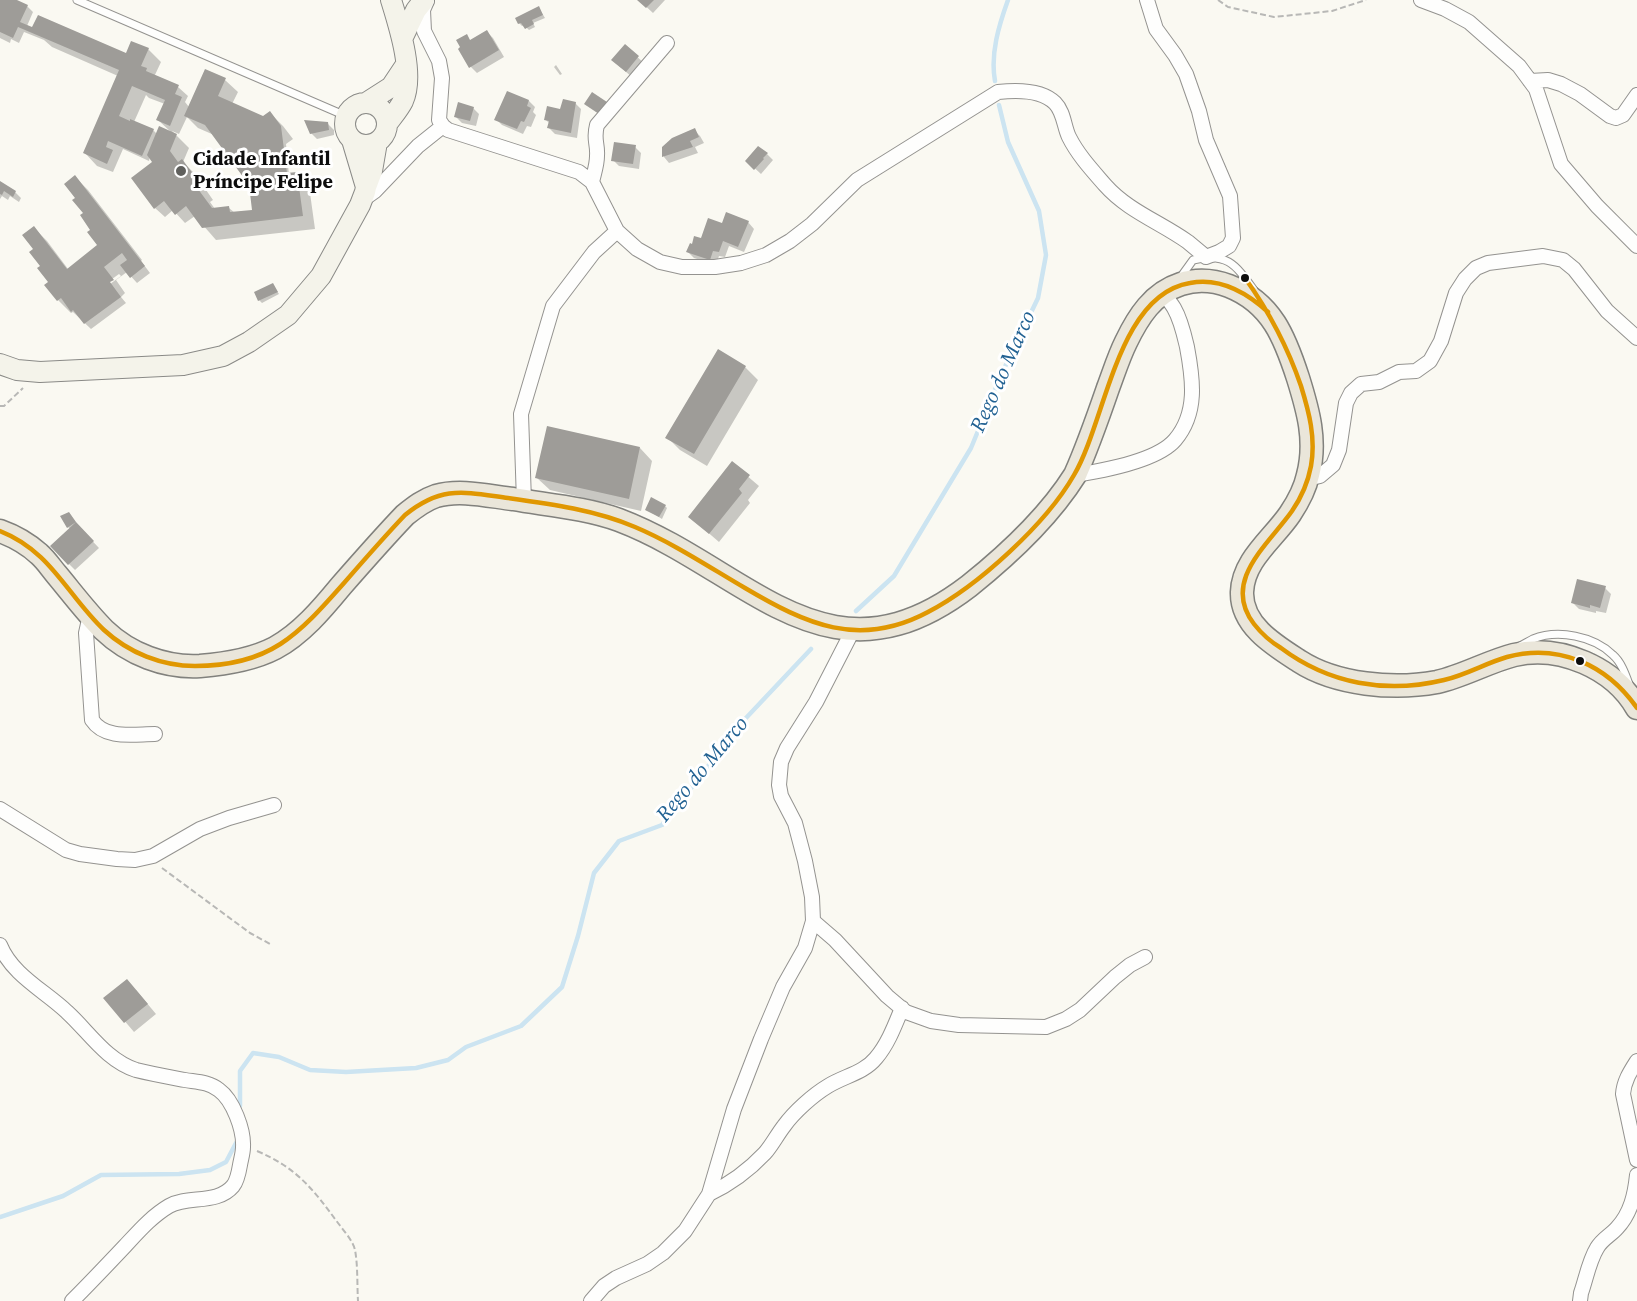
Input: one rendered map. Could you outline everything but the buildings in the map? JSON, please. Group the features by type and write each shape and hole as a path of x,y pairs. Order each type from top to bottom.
{"main road":[{"path":"0,531 22,541 40,555 90,615 105,631 125,646 163,663 186,666 219,664 252,657 275,648 299,631 322,608 405,515 420,503 436,496 455,494 479,494 525,501 588,512 618,520 648,533 792,614 816,624 853,630 890,627 911,620 949,600 1011,551 1046,514 1075,475 1135,322 1149,304 1169,289 1190,281 1206,280 1240,290 1256,300 1268,312 1290,354 1308,410 1312,434 1312,457 1303,493 1290,515 1256,556 1243,582 1243,604 1247,616 1256,628 1301,663 1323,673 1364,683 1390,686 1427,684 1462,675 1517,654 1537,653 1570,657 1598,669 1618,684 1634,703"}],"street":[{"path":"387,124 403,100 408,81 404,53 391,0"},
{"path":"364,194 352,140 345,129 346,116 356,105 366,103 392,87 416,10 426,0"},
{"path":"426,0 423,10 424,30 439,62 442,78 439,120 443,126 448,130 579,172 592,182 617,231 637,249 660,262 682,267 715,267 766,255 790,241 812,224 857,180 998,92 1009,91 1040,95 1055,103 1060,110 1072,143 1107,188 1126,205 1188,242 1206,257 1229,246 1233,238 1230,195 1206,140 1186,74 1156,29 1147,0"},
{"path":"1421,0 1469,22 1519,66 1536,89 1561,164 1597,206 1637,246"},
{"path":"404,53 410,45 416,43 433,49"},
{"path":"592,182 596,166 597,153 594,135 597,125 667,43"},
{"path":"1530,81 1548,80 1561,84 1616,118 1623,115 1637,95"},
{"path":"0,364 17,370 40,372 183,365 223,356 249,342 288,315 321,276 364,194 372,171 377,142 386,131 387,124 386,117 377,106 366,103"},
{"path":"364,194 375,190 418,146 443,126"},
{"path":"352,140 364,145 377,142"},
{"path":"525,501 521,414 552,306 594,252 617,231"},
{"path":"1307,479 1320,476 1333,465 1338,450 1346,403 1351,393 1361,384 1379,382 1399,372 1416,370 1430,361 1441,341 1456,294 1465,279 1476,268 1488,263 1543,256 1563,260 1574,269 1607,311 1637,338"},
{"path":"1075,475 1104,470 1144,458 1174,441 1184,424 1191,404 1193,378 1184,330 1169,289"},
{"path":"90,615 86,633 92,720 101,730 109,733 155,734"},
{"path":"591,1301 604,1286 616,1278 663,1253 685,1231 709,1194 738,1099 760,1039 805,948 813,921 812,897 805,861 795,823 781,796 779,774 781,762 787,748 816,702 853,630"},
{"path":"0,809 66,850 80,854 135,860 153,856 200,829 274,805"},
{"path":"813,921 835,940 887,996 906,1012 931,1021 949,1024 1046,1027 1080,1010 1115,977 1145,957"},
{"path":"0,945 10,962 65,1010 99,1047 133,1069 213,1085 230,1102 239,1123 243,1145 239,1171 234,1185 225,1192 210,1198 171,1204 149,1221 72,1301"},
{"path":"709,1194 726,1186 752,1165 802,1106 828,1086 865,1068 876,1058 902,1008"},
{"path":"1637,1061 1627,1077 1623,1095 1637,1160"},
{"path":"1580,1301 1598,1245 1616,1229 1631,1206 1637,1175"}],"lane":[{"path":"77,0 346,116"},
{"path":"1169,289 1193,260 1206,257 1225,259 1235,267 1258,295 1268,312"}],"path":[{"path":"1218,0 1228,8 1274,17 1332,12 1366,0"},
{"path":"0,406 4,406 40,372"},
{"path":"153,856 164,870 179,882 250,933 270,944"},
{"path":"243,1145 275,1158 297,1173 322,1202 355,1249 358,1301"}],"waterway":[{"name":"Rego do Marco","path":"995,81 995,50 1008,0"},
{"name":"Rego do Marco","path":"856,611 894,576 971,448 1001,375 1038,298 1046,255 1039,211 1008,142 999,105"},
{"name":"Rego do Marco","path":"240,1106 240,1071 253,1053 279,1057 310,1070 346,1072 416,1068 448,1060 466,1047 521,1026 562,987 594,873 619,841 662,825 746,718 811,649"},
{"name":"Rego do Marco","path":"0,1217 63,1196 101,1175 179,1174 210,1170 226,1162 236,1143"}],"transit line":[{"path":"1245,278 1270,317 1290,357 1307,406 1313,445 1310,472 1301,495 1292,511 1261,550 1245,578 1243,593 1245,608 1260,631 1277,646 1319,670 1338,678 1380,686 1401,686 1444,680 1507,657 1526,653 1563,656 1596,669 1625,693 1637,708"},
{"path":"0,531 33,550 46,562 91,617 114,638 146,657 170,664 221,665 263,653 280,644 312,618 405,515 431,499 454,493 479,494 573,508 620,521 663,540 790,612 834,627 856,630 879,629 903,623 928,612 968,587 1009,552 1046,513 1062,494 1085,452 1117,363 1130,335 1146,310 1165,292 1190,283 1212,282 1242,292 1268,312"}],"place":[{"name":"Cidade Infantil Príncipe Felipe","path":"181,171"}]}
